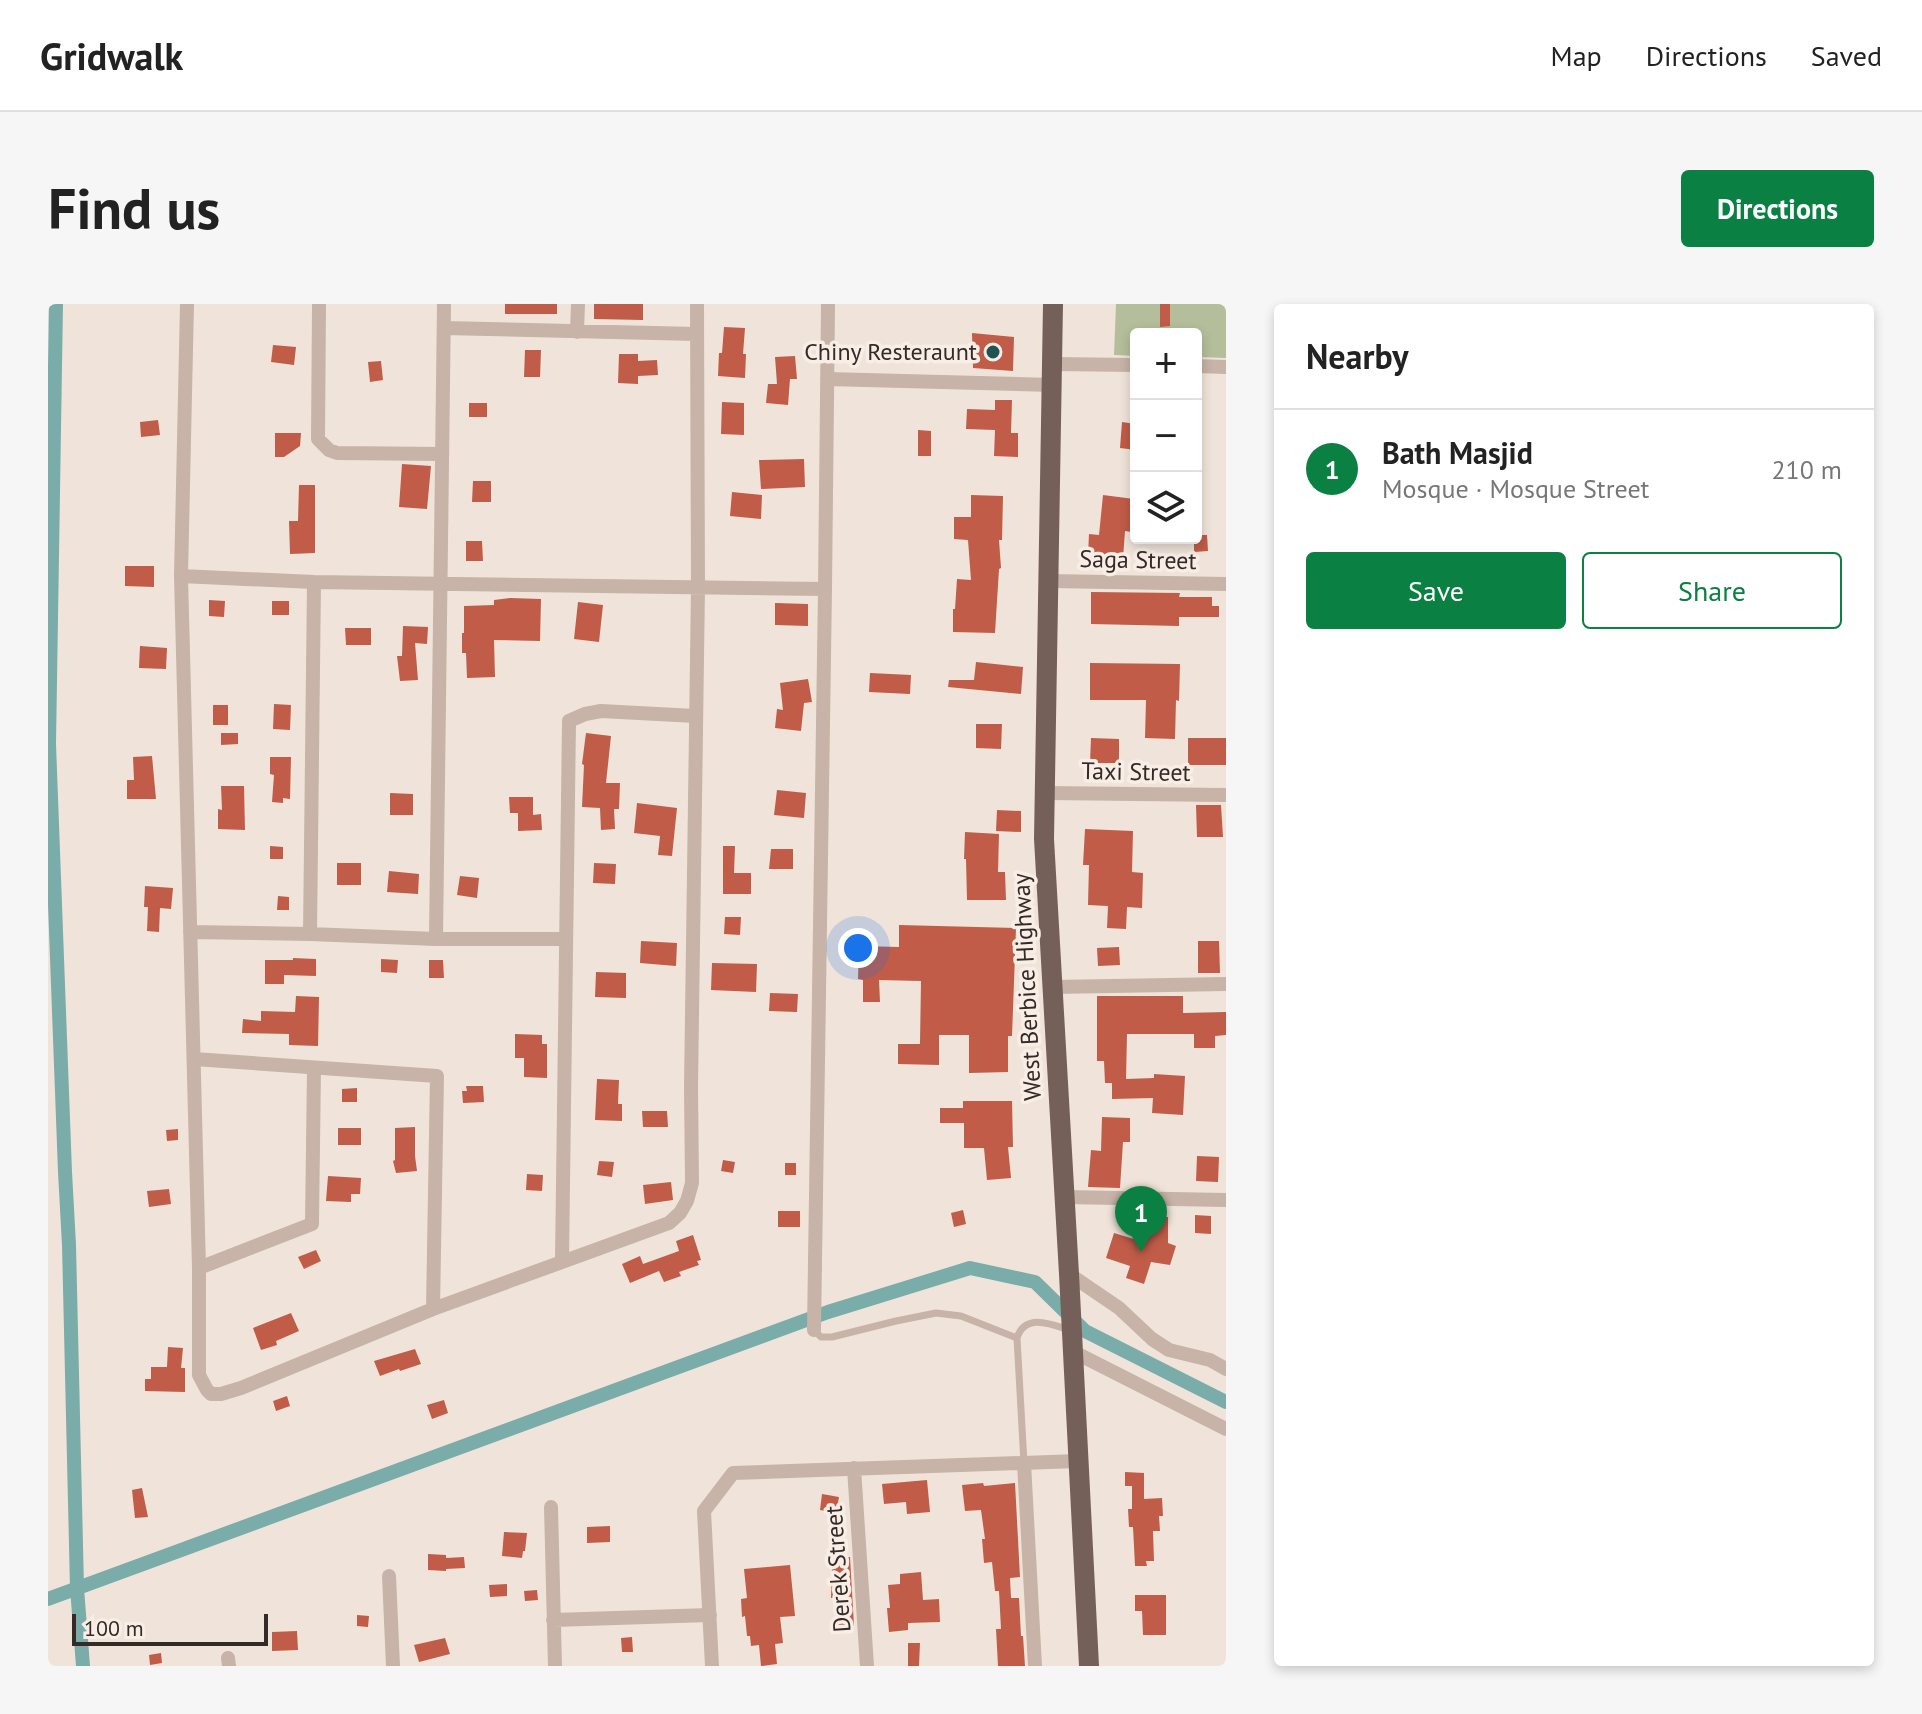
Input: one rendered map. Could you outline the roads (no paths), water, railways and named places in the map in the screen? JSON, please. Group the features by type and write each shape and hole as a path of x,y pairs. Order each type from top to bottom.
{"main road":[{"name":"West Berbice Highway","path":"1053,304 1044,839 1089,1666"}],"street":[{"path":"187,304 181,576 199,1268 199,1375 211,1394 241,1388 433,1309 669,1223 687,1201 692,1183 698,587 697,304"},
{"path":"319,304 318,439 323,446 337,453 442,454"},
{"path":"436,939 444,304"},
{"path":"577,332 578,304"},
{"path":"814,1330 828,304"},
{"path":"444,328 696,334"},
{"path":"827,379 1052,374 1130,366"},
{"path":"1202,366 1226,367"},
{"path":"181,576 314,582 825,589"},
{"name":"Saga Street","path":"1049,581 1226,584"},
{"path":"310,934 314,582"},
{"path":"562,1262 569,721 601,711 695,716"},
{"name":"Taxi Street","path":"1045,793 1226,795"},
{"path":"190,932 436,939 566,939"},
{"path":"1054,987 1226,984"},
{"path":"194,1059 437,1076 433,1309"},
{"path":"199,1268 312,1224 314,1068"},
{"path":"1064,1197 1226,1200"},
{"path":"1069,1274 1119,1308 1152,1339 1169,1350 1210,1360 1226,1369"},
{"path":"1072,1335 1226,1429"},
{"path":"712,1666 704,1511 733,1473 1078,1461"},
{"path":"1024,1463 1035,1666"},
{"name":"Derek Street","path":"854,1468 867,1666"},
{"path":"551,1507 555,1666"},
{"path":"389,1576 393,1666"},
{"path":"553,1620 710,1615"}],"lane":[{"path":"814,1330 821,1337 832,1337 936,1313 961,1316 1017,1338"},
{"path":"1024,1463 1017,1338 1023,1327 1036,1322 1046,1322 1072,1335"}],"waterway":[{"path":"56,304 49,744 69,1245 77,1588 83,1666"},
{"path":"48,1599 828,1312 970,1268 1035,1282 1085,1331 1226,1402"}],"place":[{"name":"Chiny Resteraunt","path":"993,352"},
{"name":"Bath Masjid","path":"1141,1252"}]}
